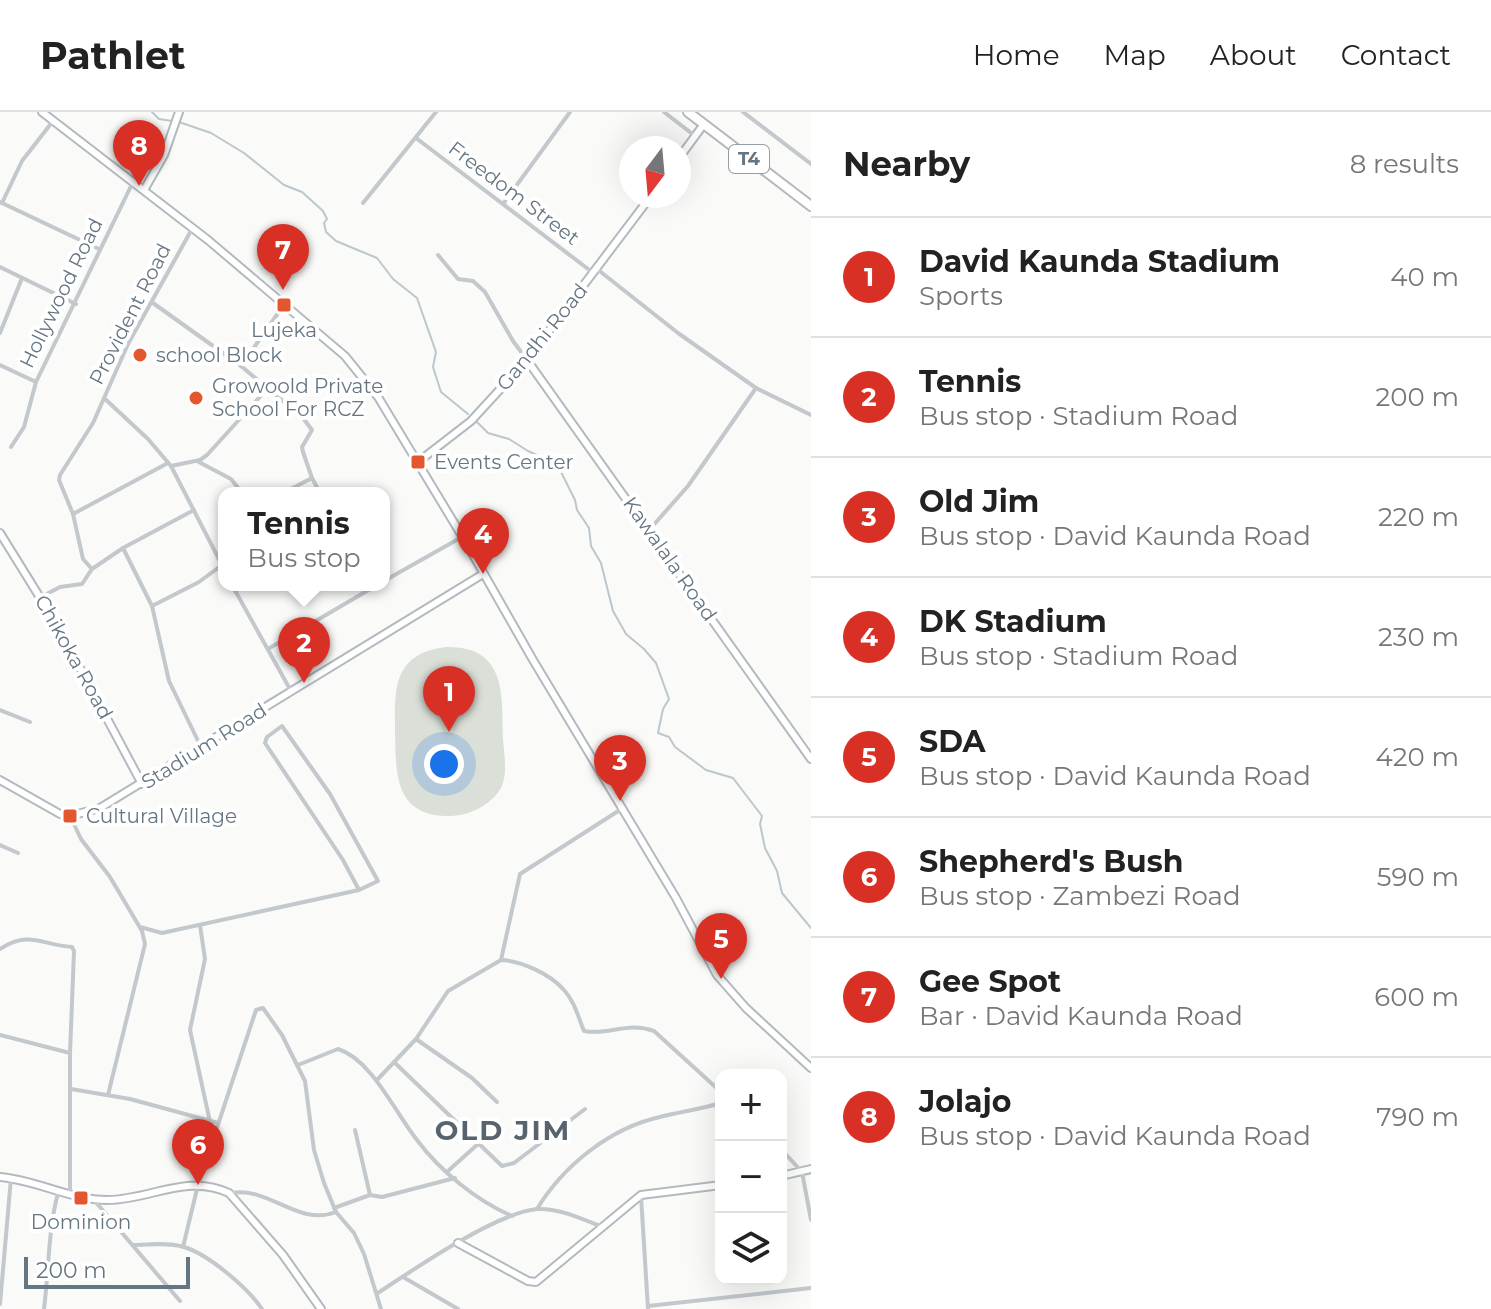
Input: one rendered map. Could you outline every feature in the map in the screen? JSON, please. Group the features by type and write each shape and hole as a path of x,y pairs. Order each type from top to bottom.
{"highway":[{"name":"T4","path":"688,112 811,206"}],"street":[{"path":"42,112 192,228 359,371 463,536 624,808 717,975 746,1008 811,1068"},
{"path":"144,190 164,155 179,112"},
{"path":"363,203 436,112"},
{"path":"502,204 570,112"},
{"path":"664,112 695,136"},
{"path":"743,112 811,164"},
{"path":"53,121 22,161 1,202 99,250"},
{"path":"691,142 704,124"},
{"name":"Freedom Street","path":"416,138 756,388 811,415"},
{"name":"Hollywood Road","path":"0,365 36,382 133,182"},
{"name":"Gandhi Road","path":"418,462 471,421 527,360 642,208"},
{"name":"Provident Road","path":"192,228 128,344 104,398 148,439 169,465 218,557"},
{"path":"438,255 458,279 473,281 485,292 527,360"},
{"path":"0,267 76,304"},
{"path":"0,333 22,278"},
{"path":"153,303 241,366 311,427 311,433 302,447 317,487"},
{"path":"241,366 284,305"},
{"name":"Kawalala Road","path":"527,360 811,759"},
{"path":"11,447 24,427 36,382"},
{"path":"650,529 688,486 756,388"},
{"path":"73,514 169,465 197,461 207,455 267,389"},
{"path":"92,569 80,553 73,514 59,480 104,398"},
{"path":"197,461 231,479 237,487"},
{"path":"295,487 312,478"},
{"path":"41,597 60,587 82,584 92,569 123,548 194,510"},
{"name":"Chikoka Road","path":"0,533 41,597 142,784"},
{"path":"390,578 463,536"},
{"path":"123,548 152,606 169,681 201,747"},
{"path":"152,606 218,570"},
{"name":"Stadium Road","path":"70,816 100,808 142,784 483,574"},
{"path":"236,591 291,691"},
{"path":"268,649 367,591"},
{"path":"0,710 30,722"},
{"path":"140,927 162,933 359,890 376,884 378,878 330,794 282,726 267,737 265,743 343,860 359,890"},
{"path":"0,780 46,808 70,816 81,839 110,877 140,927 145,944 108,1095"},
{"path":"498,961 520,874 624,808"},
{"path":"0,845 18,853"},
{"path":"200,925 205,959 190,1030 210,1122"},
{"path":"0,949 25,938 72,947 70,1195"},
{"path":"377,1080 416,1039 448,991 498,961 532,968 564,990 579,1015 584,1031 600,1032 640,1026 654,1031 715,1087"},
{"path":"183,1247 198,1185 218,1123 258,1008 263,1008 269,1013 298,1065 308,1090 314,1150 335,1210 354,1233 378,1293 381,1309"},
{"path":"0,1035 70,1053"},
{"path":"416,1039 472,1078 497,1102"},
{"path":"298,1065 342,1049 371,1072 419,1143 482,1202 512,1216"},
{"path":"394,1062 499,1164 507,1166 585,1109"},
{"path":"71,1089 108,1095 218,1123"},
{"path":"537,1209 562,1177 592,1150 621,1131 658,1117 715,1104"},
{"path":"355,1130 370,1195"},
{"path":"448,1171 478,1144"},
{"path":"787,1156 802,1172 811,1220"},
{"path":"787,1175 811,1169"},
{"path":"0,1177 94,1200 130,1198 179,1186 198,1185 256,1196 306,1215 323,1216 370,1195 382,1197 455,1178"},
{"path":"0,1304 11,1178"},
{"path":"458,1243 528,1281 536,1282 641,1195 715,1186"},
{"path":"44,1309 51,1254 50,1230 58,1193"},
{"path":"229,1193 283,1255 321,1309"},
{"path":"641,1195 648,1307 811,1288"},
{"path":"94,1200 180,1301"},
{"path":"378,1293 458,1243 512,1216 537,1209 559,1212 602,1227"},
{"path":"133,1245 183,1247 237,1280 262,1309"},
{"path":"403,1277 458,1309"}],"shaded area":[{"path":"446,647 466,649 491,664 501,690 505,764 501,788 491,800 472,812 450,816 418,809 408,801 398,777 395,748 395,702 400,676 415,657"}],"waterway":[{"path":"152,112 159,119 172,121"},
{"path":"179,122 211,133 244,153 284,185 302,192 323,211 327,219 324,223 326,232 336,241 377,258 393,279 417,298 436,352 433,367 441,392 468,414"},
{"path":"477,422 488,433 509,439 557,464 577,510 589,528 591,546 601,563 613,611 626,634 656,663 669,699 663,709 658,733 669,737 675,747 706,770 733,778 762,816 760,824 765,848 777,871 782,893 811,928"}],"place":[{"name":"Jolajo","path":"139,186"},
{"name":"Gee Spot","path":"283,290"},
{"name":"Lujeka","path":"284,305"},
{"name":"school Block","path":"140,355"},
{"name":"Growoold Private School For RCZ","path":"196,398"},
{"name":"Events Center","path":"418,462"},
{"name":"DK Stadium","path":"483,574"},
{"name":"Tennis","path":"304,683"},
{"name":"David Kaunda Stadium","path":"449,732"},
{"name":"Old Jim","path":"620,801"},
{"name":"Cultural Village","path":"70,816"},
{"name":"SDA","path":"721,979"},
{"name":"Shepherd's Bush","path":"198,1185"},
{"name":"Dominion","path":"81,1198"}],"district":[{"name":"OLD JIM","path":"503,1130"}]}
